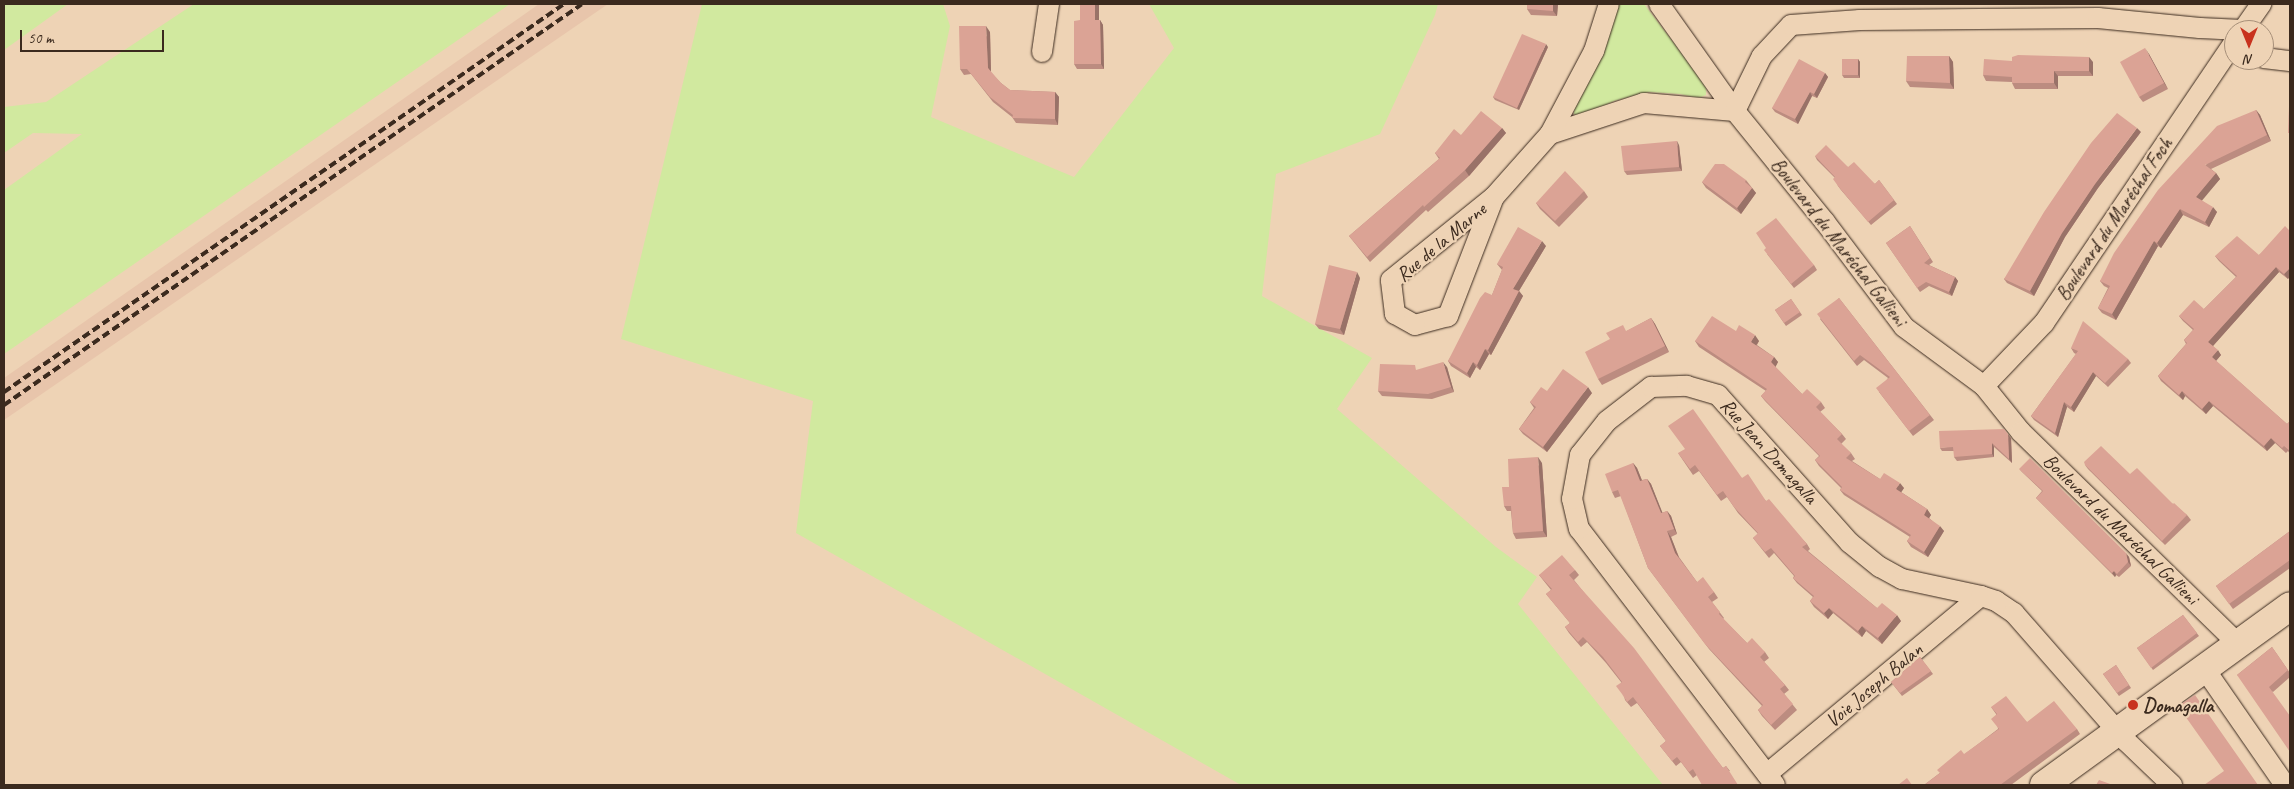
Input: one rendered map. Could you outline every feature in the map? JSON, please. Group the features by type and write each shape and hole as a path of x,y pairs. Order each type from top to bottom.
{"main road":[{"path":"2044,785 2290,606"}],"street":[{"path":"1042,52 1049,4"},
{"name":"Rue de la Marne","path":"1494,196 1448,316 1414,325 1395,314 1391,280 1494,196 1550,134 1594,51 1609,4"},
{"name":"Boulevard du Maréchal Gallieni","path":"1659,4 1735,111 1825,222 1904,327 1984,386 2021,432 2238,644"},
{"path":"1860,20 1876,4"},
{"path":"2081,4 2098,18"},
{"path":"2250,20 2262,4"},
{"path":"1735,111 1762,56 1791,25 1860,20 2098,18 2191,28 2224,29"},
{"path":"2274,59 2290,61"},
{"name":"Boulevard du Maréchal Foch","path":"1984,386 2044,323 2224,61"},
{"name":"Rue de la Marne","path":"1550,134 1644,103 1735,111"},
{"name":"Rue Jean Domagalla","path":"1771,780 1579,529 1572,499 1580,455 1607,421 1651,387 1687,386 1718,395 1850,543 1880,567 1902,579 1996,601 2014,613 2118,731 2172,785"},
{"name":"Voie Joseph Balan","path":"1771,780 1981,596"},
{"path":"2204,668 2285,785"}],"shaded area":[{"path":"539,4 608,4 4,420 4,378"}],"green space":[{"path":"4,4 68,4 4,50"},
{"path":"194,4 510,4 4,354 4,190 82,134 33,133 4,153 4,107 46,102"},
{"path":"702,4 943,4 950,26 931,117 1074,177 1174,48 1149,4 1438,4 1435,15 1380,134 1276,174 1262,296 1372,358 1337,409 1496,547 1537,577 1518,604 1663,785 1241,785 796,533 813,401 621,339"},
{"path":"1614,4 1644,4 1706,85 1706,95 1698,98 1680,94 1649,92 1614,101 1581,117 1574,114 1573,105"}],"building":[{"path":"1080,4 1095,4 1095,20 1100,20 1101,64 1074,64 1074,21 1080,20"},
{"path":"1527,4 1553,4 1553,11 1527,9"},
{"path":"959,26 986,26 988,68 1010,90 1055,92 1055,119 1012,118 1013,115 990,97 967,69 960,69"},
{"path":"1522,34 1546,44 1517,108 1493,97"},
{"path":"2145,48 2164,83 2139,97 2120,62"},
{"path":"2018,55 2089,57 2089,71 2054,71 2054,83 2012,83 2012,77 1983,75 1984,59 2012,61 2012,57"},
{"path":"1907,56 1949,56 1950,83 1906,81"},
{"path":"1799,59 1825,73 1814,94 1810,92 1795,119 1772,108"},
{"path":"1842,59 1858,59 1858,75 1842,75"},
{"path":"2289,107 2290,133 2288,133"},
{"path":"2256,110 2267,135 2205,165 2216,173 2196,197 2213,207 2205,222 2180,209 2157,243 2154,241 2112,314 2098,308 2110,286 2100,281 2114,253 2158,190 2217,126"},
{"path":"1481,111 1502,128 1465,170 1424,207 1423,205 1367,257 1349,236 1440,158 1435,153 1454,129 1461,135"},
{"path":"2117,113 2137,128 2095,184 2062,233 2030,291 2004,279 2044,212 2091,143"},
{"path":"1677,141 1679,167 1624,171 1621,146"},
{"path":"1826,145 1848,167 1854,162 1875,184 1879,180 1894,200 1868,222 1838,186 1833,179 1835,177 1815,156"},
{"path":"1715,164 1724,164 1746,180 1745,182 1752,188 1737,208 1702,182"},
{"path":"1565,171 1584,191 1555,221 1536,203"},
{"path":"1776,218 1814,265 1791,284 1764,250 1766,248 1756,233"},
{"path":"1910,226 1930,258 1924,263 1955,277 1949,292 1926,282 1917,288 1886,243"},
{"path":"2285,226 2290,231 2290,268 2284,274 2276,267 2208,342 2218,350 2212,357 2287,424 2290,421 2290,451 2284,446 2282,448 2271,438 2264,446 2209,401 2202,409 2182,391 2179,395 2158,376 2187,343 2184,340 2194,329 2179,316 2194,300 2204,309 2237,276 2215,256 2237,236 2259,255"},
{"path":"1518,227 1542,241 1513,289 1519,291 1488,350 1485,349 1477,365 1473,362 1467,373 1448,361 1480,298 1485,292 1492,295 1503,267 1497,264"},
{"path":"1329,265 1357,272 1340,329 1315,324"},
{"path":"1839,298 1930,415 1909,431 1876,388 1890,377 1860,355 1854,361 1817,314"},
{"path":"1791,299 1800,312 1784,323 1775,310"},
{"path":"1712,316 1736,331 1739,325 1755,335 1751,342 1774,357 1771,362 1802,394 1807,389 1821,402 1816,407 1842,434 1837,439 1851,453 1846,458 1880,479 1884,473 1900,483 1896,489 1927,509 1924,515 1940,526 1924,552 1907,541 1911,535 1840,490 1842,487 1815,460 1820,456 1761,396 1767,389 1695,341"},
{"path":"1651,318 1665,346 1598,379 1585,352 1610,339 1606,333 1623,325 1626,331"},
{"path":"2083,321 2128,359 2105,383 2093,372 2071,407 2064,402 2055,433 2031,416 2078,351 2071,348"},
{"path":"1443,362 1451,387 1428,394 1378,391 1380,364 1415,365 1416,370"},
{"path":"1563,369 1588,387 1543,447 1519,429 1536,407 1530,402 1541,387 1547,391"},
{"path":"1693,409 1742,478 1748,474 1766,501 1769,499 1807,544 1802,547 1877,608 1882,603 1897,615 1878,638 1862,626 1858,631 1829,608 1824,613 1810,601 1814,596 1793,578 1795,576 1771,548 1765,552 1753,538 1758,533 1734,507 1723,491 1717,495 1695,465 1690,469 1678,453 1685,449 1668,426"},
{"path":"2004,429 2008,434 2009,459 1992,443 1992,454 1954,457 1953,447 1940,448 1939,431"},
{"path":"2101,446 2130,474 2137,468 2173,504 2187,515 2162,541 2085,465 2084,462"},
{"path":"1538,457 1543,531 1513,533 1511,506 1504,506 1502,487 1509,487 1508,459"},
{"path":"2030,458 2126,553 2128,562 2117,574 2114,571 2112,573 2036,498 2043,491 2019,469"},
{"path":"1633,463 1640,481 1647,479 1661,513 1667,511 1674,529 1667,531 1675,553 1697,582 1703,577 1714,592 1708,597 1720,612 1719,614 1747,643 1752,638 1765,652 1760,657 1785,685 1780,689 1793,704 1771,725 1758,710 1763,705 1705,644 1648,568 1618,490 1612,492 1605,474"},
{"path":"2290,531 2290,560 2229,604 2216,586"},
{"path":"1562,555 1575,570 1569,575 1634,648 1723,768 1726,766 1738,785 1702,785 1693,769 1689,772 1677,757 1672,761 1660,746 1666,741 1633,697 1627,702 1616,686 1622,682 1603,657 1583,637 1578,642 1565,627 1570,623 1546,594 1552,589 1539,575"},
{"path":"2183,615 2197,633 2151,668 2137,648"},
{"path":"2272,647 2288,670 2269,687 2290,716 2290,752 2237,675"},
{"path":"1920,657 1931,671 1900,693 1891,682"},
{"path":"2116,665 2129,685 2117,693 2103,674"},
{"path":"2195,695 2258,785 2204,785 2224,771 2178,706"},
{"path":"2006,696 2027,722 2054,701 2077,729 2000,785 1924,785 1940,773 1937,770 1961,750 1964,754 1999,729 1991,719 1997,714 1991,707"},
{"path":"1907,778 1912,785 1898,785"},
{"path":"2099,780 2113,785 2096,785"}],"railway":[{"path":"4,392 564,4"},
{"path":"4,405 582,4"}],"place":[{"name":"Domagalla","path":"2133,705"}]}
